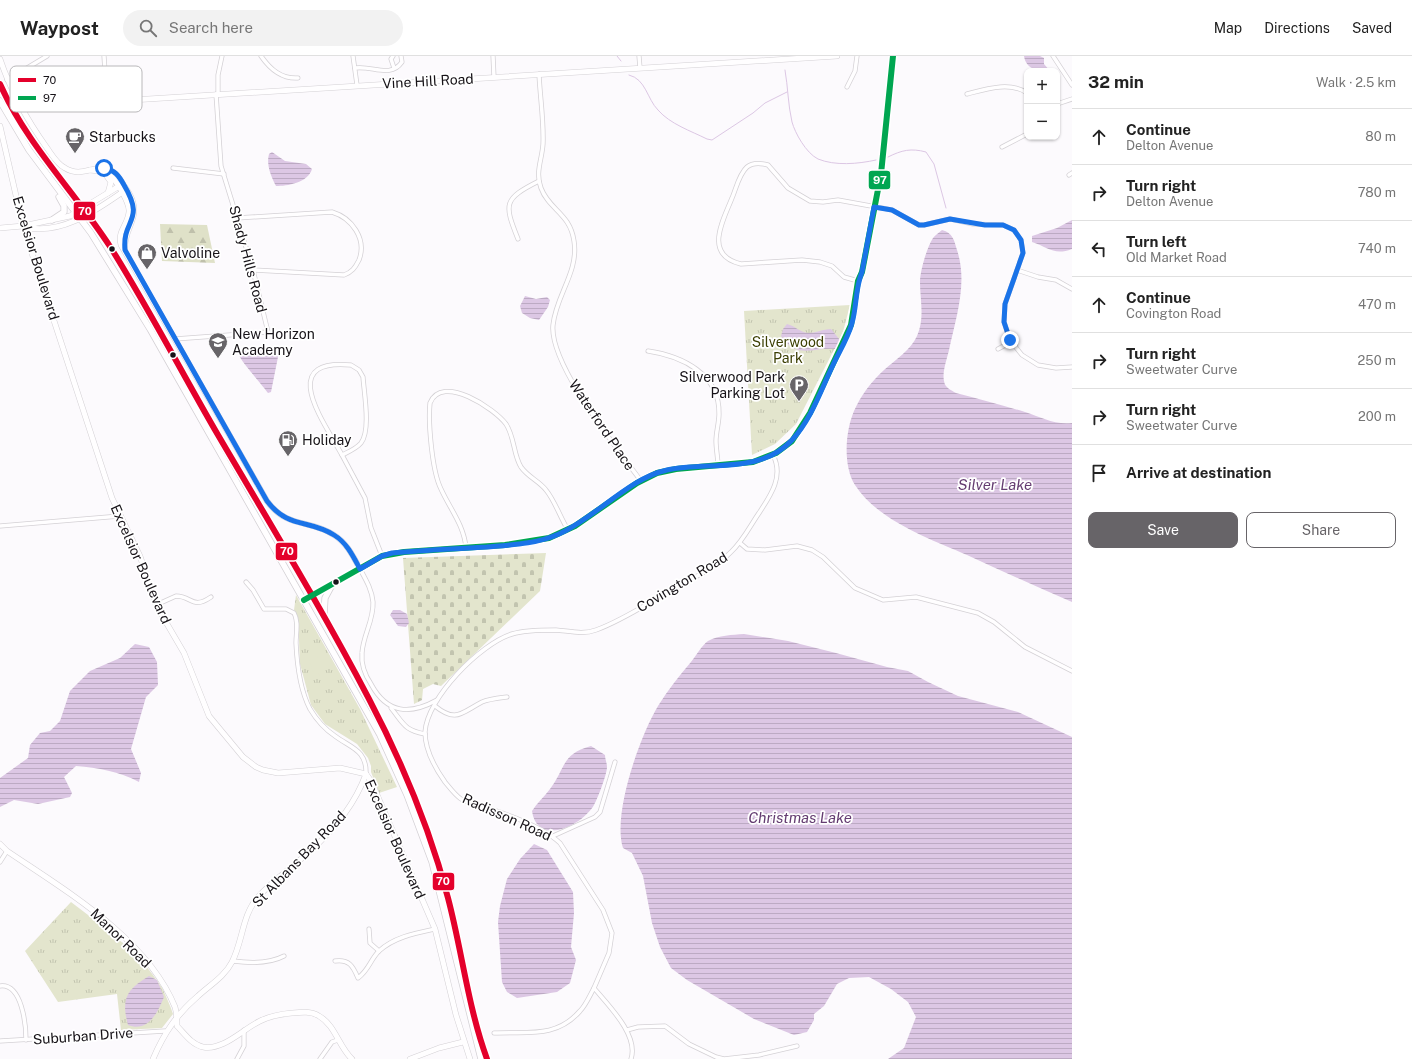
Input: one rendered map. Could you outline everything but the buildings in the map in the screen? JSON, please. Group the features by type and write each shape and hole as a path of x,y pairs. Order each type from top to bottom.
{"main road":[{"path":"0,84 10,107"},
{"path":"0,101 16,130 103,252 150,329 380,736 418,821 442,896 467,1009 481,1059"},
{"path":"13,112 22,128 86,211 122,268 313,596 386,734 424,820 448,897 472,1008 487,1059"},
{"path":"38,162 43,174 64,206 62,214 52,220"},
{"path":"327,622 324,614 324,601 332,585"}],"street":[{"path":"31,66 48,56"},
{"path":"104,56 105,66"},
{"name":"Shady Hills Road","path":"175,339 268,332 253,270 220,158 217,94 218,74 222,56"},
{"path":"261,56 275,72 288,78 298,78"},
{"path":"353,56 357,86"},
{"path":"393,56 391,59 394,68"},
{"path":"355,68 364,67 384,72 394,68 402,62 401,56"},
{"path":"493,56 494,77"},
{"path":"639,56 640,68"},
{"name":"Vine Hill Road","path":"142,99 837,56"},
{"path":"848,87 855,71 857,56"},
{"path":"304,600 382,556 536,541 568,530 641,481 667,470 753,462 773,454 792,441 810,413 851,325 858,281 862,272 881,174 893,56"},
{"path":"1053,56 1072,85"},
{"path":"0,60 10,86"},
{"name":"Waterford Place","path":"539,74 543,145 538,171 539,181 544,196 567,220 575,242 574,266 554,317 553,330 555,342 574,386 641,481"},
{"path":"967,94 1000,87 1011,87 1024,92"},
{"path":"1060,103 1072,99"},
{"path":"23,112 63,167 73,172 90,170 98,167 108,169 117,174 124,184 124,191"},
{"name":"Excelsior Boulevard","path":"0,126 23,226 120,516 140,556 156,605 184,653 209,716 216,727 249,762 263,770 278,773 340,768 366,774 371,781 435,929 463,1042 470,1059"},
{"path":"1002,147 1024,136"},
{"path":"858,281 844,277 832,266 820,262 802,260 747,264 734,263 723,254 718,242 718,235 747,167 757,163 768,165 788,188 810,201 823,202 838,200 892,210 919,225 950,219 973,224 1008,227 1018,235 1023,246 1023,253 1008,294 1004,313 1006,332 1011,342 1022,355 1038,365 1056,368 1072,367"},
{"path":"173,168 224,174"},
{"path":"90,170 104,172 111,176 118,187 124,191 133,202 134,210 132,220 124,240 125,250 270,505 286,519 321,529 334,535 348,548 370,588 373,604 372,616 363,646 363,664 372,687 404,726 412,732 425,734"},
{"path":"104,172 109,178 111,186 105,195"},
{"path":"518,240 509,213 510,202 517,193 539,181"},
{"path":"23,226 32,229 64,225 80,219 86,211 105,195 124,184"},
{"path":"0,228 23,226 76,214 86,211 124,191"},
{"path":"237,218 332,212 338,214 349,222 357,232 361,242 362,248 356,266 349,273 253,270"},
{"path":"1018,270 1038,277 1056,280 1072,289"},
{"path":"998,349 1011,342"},
{"path":"648,351 663,353 692,366 701,372 712,386 718,404 719,414 716,441 718,466"},
{"path":"342,454 357,447 366,432 363,377 359,370 351,365 323,367 318,369 310,381 311,395 318,411 365,498 371,528 382,556"},
{"path":"466,548 464,533 440,488 434,464 430,403 434,396 443,392 454,391 466,394 501,418 510,432 519,463 527,474 546,490 568,530"},
{"name":"Covington Road","path":"437,700 474,657 493,642 521,632 552,630 581,633 596,630 650,603 705,571 730,553 740,543 765,504 778,476 778,469 773,454"},
{"path":"0,526 120,516"},
{"path":"740,543 747,549 765,550 797,546 812,550 823,557 862,593 883,600 916,597 978,613 994,622 1025,647 1072,671"},
{"path":"246,582 253,590 264,609 286,609 294,613 297,618 296,652 300,677 310,709 320,722 335,736 357,749 366,764 366,774"},
{"path":"156,605 176,596 197,603 204,602 211,597"},
{"path":"434,706 445,714 458,716 484,701 507,697"},
{"path":"389,706 399,709 412,710 426,706 437,700"},
{"name":"Radisson Road","path":"437,700 427,722 425,734 428,750 438,770 454,792 462,800 504,814 553,836 560,843 603,910 612,933 609,953 594,988 580,1011 568,1022 553,1030 538,1033 494,1032"},
{"path":"553,836 595,817 600,812 615,762"},
{"name":"St Albans Bay Road","path":"153,1059 166,1031 176,1018 196,997 224,973 232,961 248,914 256,899 311,850 339,821 360,789 366,774"},
{"name":"Manor Road","path":"0,844 7,851 86,906 124,938 152,968 176,1009 177,1026 193,1042 202,1047 223,1043 244,1030 273,1016 286,1013 307,1012 320,1016 325,1020 342,1048 352,1059"},
{"path":"0,862 7,851"},
{"path":"369,929 370,943 379,951"},
{"path":"335,961 346,961 351,963 358,978 366,972 379,951 397,939 435,929"},
{"path":"232,961 256,962 278,959 284,956"},
{"path":"0,986 9,988 14,993 22,1007 26,1040"},
{"path":"594,988 627,1030 633,1048 630,1059"},
{"path":"627,1030 638,1027 665,1026 689,1044 716,1057 724,1059 759,1055 798,1046"},
{"path":"237,1059 244,1046 244,1030"},
{"name":"Suburban Drive","path":"0,1041 166,1031"},
{"path":"320,1059 332,1042 338,1040"},
{"path":"410,1059 439,1048 463,1042"}],"green space":[{"path":"160,224 207,225 215,263 162,261"},
{"name":"Silverwood Park","path":"850,305 843,332 796,424 775,444 752,455 744,311"},
{"path":"546,553 540,591 441,686 433,684 423,689 422,700 414,704 403,558"},
{"path":"296,595 360,709 397,787 379,793 371,772 371,766 368,758 357,744 325,724 311,705 300,664 298,617 294,610"},
{"path":"322,655 328,669 321,672 322,675 320,676 318,673 314,674 309,661"},
{"path":"71,902 121,941 153,975 162,988 173,1014 162,1028 121,1030 117,994 58,1002 25,951"}],"water":[{"path":"1024,56 1040,56 1044,58 1044,64 1047,68 1032,68 1025,61"},
{"path":"272,152 285,161 306,164 312,169 310,174 302,181 297,183 276,186 271,175 268,158 269,154"},
{"path":"1072,220 1072,249 1060,252 1032,242 1032,236 1057,228"},
{"name":"Silver Lake","path":"942,230 949,233 954,240 960,262 961,275 958,313 944,370 945,383 948,388 956,393 1016,409 1053,422 1072,423 1072,602 905,527 890,518 865,497 855,485 851,477 847,459 847,439 851,419 863,394 884,370 911,346 917,336 921,322 922,309 920,277 926,253 931,242"},
{"path":"525,296 536,299 547,297 550,300 548,307 539,320 530,318 522,313 520,306"},
{"path":"787,324 808,333 831,329 840,340 835,349 799,350 793,348 781,336 783,329"},
{"path":"274,348 277,350 278,357 271,392 268,393 239,355 245,351"},
{"path":"393,610 400,610 407,614 409,623 406,627 398,626 390,615"},
{"name":"Christmas Lake","path":"744,634 788,641 887,667 908,671 958,696 1018,712 1072,737 1072,1059 888,1059 904,1048 916,1017 908,1002 891,989 869,977 849,978 837,984 824,1006 814,1014 814,1020 807,1032 794,1035 754,1019 687,980 671,968 660,947 652,923 643,876 632,853 623,848 621,816 624,796 643,736 658,706 678,678 708,641 721,636"},
{"path":"135,644 149,647 157,662 158,685 146,697 131,749 141,773 139,782 124,775 76,766 64,777 72,793 70,797 38,804 14,800 0,807 0,778 28,758 30,745 40,733 50,731 60,721 70,691 90,671 120,658"},
{"path":"591,746 605,755 607,767 606,775 594,805 580,820 570,826 551,830 542,828 536,822 532,811 550,789 569,758 581,749"},
{"path":"534,844 547,850 573,892 574,913 571,947 576,960 570,983 557,992 517,998 507,992 502,982 498,922 500,906 507,879 520,859"},
{"path":"149,976 157,980 164,997 162,1003 155,1015 147,1024 135,1027 128,1025 125,1008 127,996 135,986"}],"waterway":[{"path":"617,56 621,61"},
{"path":"785,70 792,122 798,137 809,152 818,159 832,163 862,163 876,160"},
{"path":"629,75 635,77 643,85 654,106 668,119 688,130 712,140 753,113 765,103 787,92"},
{"path":"888,157 907,150 926,152 934,164 946,208"}],"transit line":[{"name":"97","path":"304,600 382,556 404,552 505,545 549,538 575,526 637,483 657,473 676,469 753,462 776,453 792,441 810,413 851,325 858,281 862,272 881,174 893,56"},
{"name":"70","path":"0,84 10,104"},
{"name":"70","path":"15,112 37,148 97,227 125,271 218,435 314,599 351,665 393,747 424,821 441,872 453,918 470,999 480,1039 487,1059"}],"place":[{"name":"Starbucks","path":"75,154"},
{"name":"Valvoline","path":"147,270"},
{"name":"New Horizon Academy","path":"218,359"},
{"name":"Silverwood Park Parking Lot","path":"799,402"},
{"name":"Holiday","path":"288,457"}],"route":[{"path":"104,168 112,170 117,174 132,198 134,213 124,240 125,250 267,501 276,512 286,519 321,529 338,537 350,551 360,569 382,556 392,553 505,546 549,538 575,526 637,483 656,473 676,469 742,464 766,458 776,453 792,441 799,432 810,413 848,333 854,316 858,281 862,272 874,207 892,210 919,225 950,219 973,224 1003,225 1014,230 1021,240 1023,253 1005,304 1004,322 1006,332 1010,340"}]}
